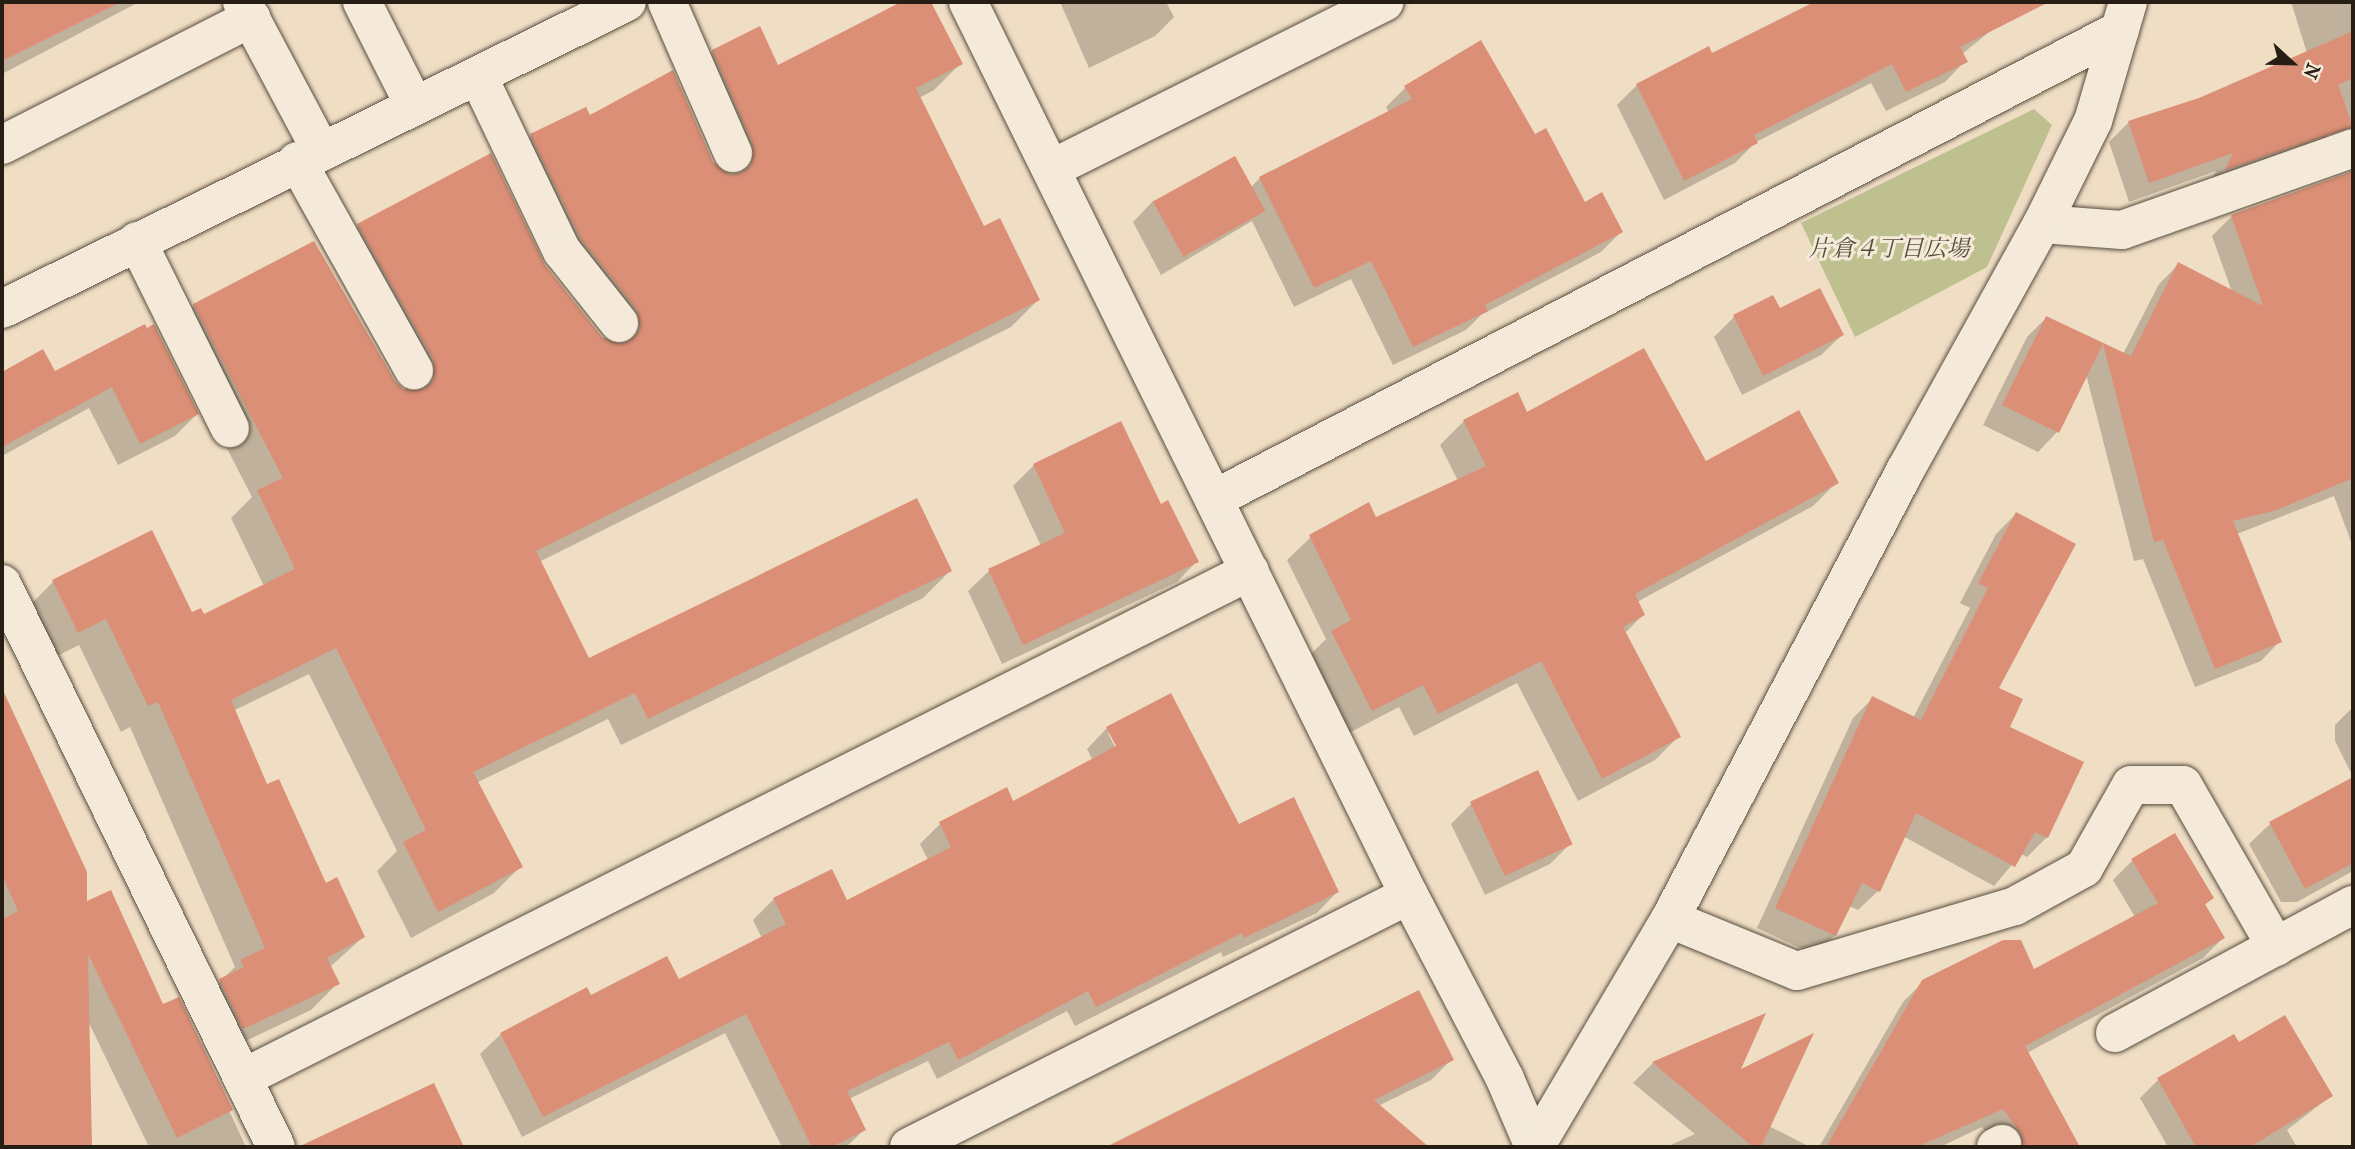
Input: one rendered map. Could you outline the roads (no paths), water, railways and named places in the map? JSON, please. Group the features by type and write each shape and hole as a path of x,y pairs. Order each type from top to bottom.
{"street":[{"path":"362,2 413,103"},
{"path":"2,309 413,103 478,76 626,2"},
{"path":"667,2 733,153"},
{"path":"968,2 1409,895 1505,1079 1535,1147"},
{"path":"1051,169 1385,2"},
{"path":"2,145 247,10 309,155 414,370"},
{"path":"1214,499 2124,16"},
{"path":"1535,1147 1671,919 1906,469 2042,224 2093,121 2124,16"},
{"path":"478,76 562,251 619,323"},
{"path":"2042,224 2122,230 2353,148"},
{"path":"137,241 230,428"},
{"path":"245,1077 1250,571"},
{"path":"2,584 245,1077 276,1147"},
{"path":"1671,919 1797,971 2015,906 2084,868 2131,785 2183,785 2276,947"},
{"path":"909,1147 1409,895"},
{"path":"2115,1033 2353,905"}],"park label":[{"name":"片倉４丁目広場","path":"1889,249"}]}
